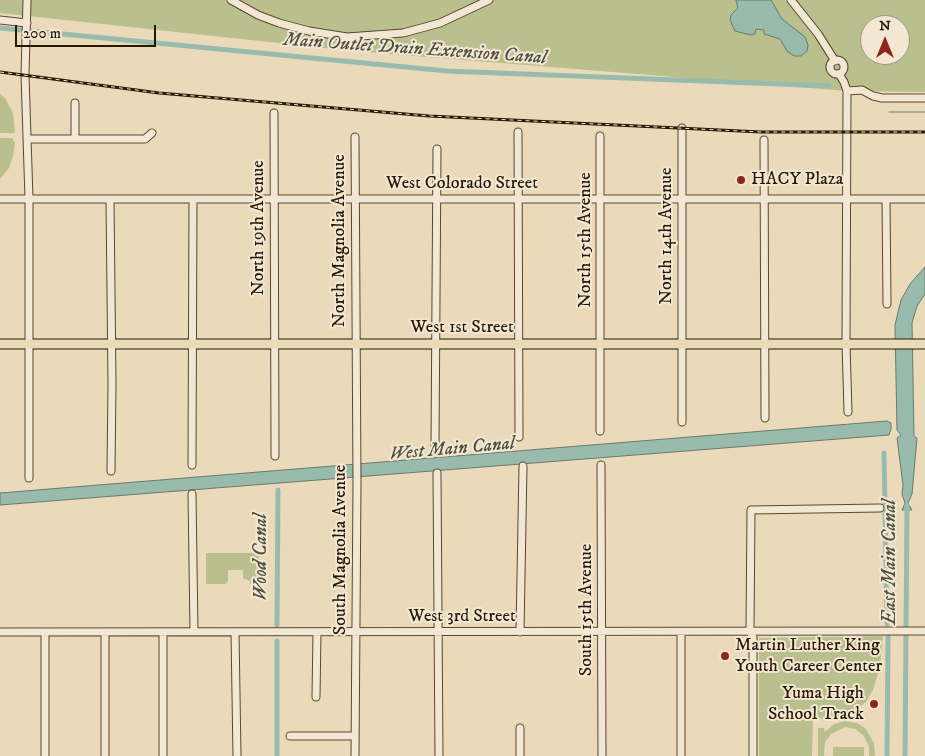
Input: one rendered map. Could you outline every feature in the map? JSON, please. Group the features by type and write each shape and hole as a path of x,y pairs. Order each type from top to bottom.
{"main road":[{"name":"West 1st Street","path":"0,344 922,344"}],"street":[{"path":"27,0 25,75 29,199 29,478"},
{"path":"231,0 258,15 279,23 309,31 347,37 403,34 440,23 489,0"},
{"path":"790,0 818,34 835,61 831,63 830,69 833,73 839,74 847,91 846,344 848,412"},
{"path":"0,20 26,19"},
{"path":"847,91 862,90 882,98 925,98"},
{"path":"74,103 74,138"},
{"name":"North 19th Avenue","path":"274,113 274,456"},
{"name":"North 14th Avenue","path":"682,128 682,422"},
{"path":"518,132 519,438"},
{"path":"28,139 145,139 152,133"},
{"name":"North 15th Avenue","path":"600,136 600,344"},
{"name":"North Magnolia Avenue","path":"355,137 356,344"},
{"path":"764,140 765,418"},
{"path":"436,445 437,149"},
{"name":"West Colorado Street","path":"0,199 925,199"},
{"path":"110,199 111,471"},
{"path":"192,465 193,199"},
{"path":"886,199 887,304"},
{"name":"South Magnolia Avenue","path":"355,756 356,344"},
{"path":"600,344 600,431"},
{"name":"South 15th Avenue","path":"601,464 602,756"},
{"path":"520,632 523,466"},
{"path":"437,474 439,756"},
{"path":"192,494 194,632"},
{"path":"753,756 753,637 750,632 751,510 880,508"},
{"name":"West 3rd Street","path":"0,632 925,631"},
{"path":"45,632 45,756"},
{"path":"105,632 105,756"},
{"path":"163,632 163,756"},
{"path":"235,632 237,756"},
{"path":"316,632 316,696"},
{"path":"681,632 681,756"},
{"path":"520,728 520,756"},
{"path":"290,736 355,736"}],"green space":[{"path":"0,0 925,0 925,92 847,91 353,51 0,13"},
{"path":"0,94 5,98 13,113 15,133 0,133"},
{"path":"0,138 12,138 15,143 9,168 0,179"},
{"path":"206,553 259,553 260,584 250,584 250,581 243,578 243,570 228,570 228,581 226,584 206,584"},
{"path":"883,636 880,667 873,690 866,702 851,713 833,718 813,719 812,756 759,756 759,638"},
{"path":"845,721 857,723 866,729 874,743 875,756 869,756 869,746 863,735 855,729 845,727 831,734 825,742 824,756 818,756 818,728 824,728 825,732 834,724"},
{"path":"833,747 864,747 864,756 833,756"}],"shaded area":[{"path":"736,0 771,0 782,19 805,37 808,45 807,51 801,56 794,56 787,51 780,39 764,34 764,30 756,29 755,34 751,35 735,31 730,20 731,15 738,8"},
{"path":"925,267 925,294 917,306 912,323 914,436 917,438 912,494 908,503 912,510 902,510 905,503 902,494 903,485 897,438 901,435 897,430 895,325 901,300 910,284"},
{"path":"887,421 891,423 889,435 0,505 0,493"}],"waterway":[{"name":"Main Outlet Drain Extension Canal","path":"0,28 447,71 829,86"},
{"name":"Main Outlet Drain Extension Canal","path":"889,112 925,112"},
{"path":"884,453 887,624"},
{"name":"Wood Canal","path":"277,625 278,490"},
{"name":"East Main Canal","path":"905,756 907,505"},
{"path":"887,756 888,637"},
{"name":"Wood Canal","path":"277,641 277,756"}],"railway":[{"path":"0,72 159,93 429,116 761,132 925,132"}],"place":[{"name":"HACY Plaza","path":"741,180"},
{"name":"Martin Luther King Youth Career Center","path":"725,656"},
{"name":"Yuma High School Track","path":"874,704"}],"water label":[{"name":"West Main Canal","path":"452,450"}]}
